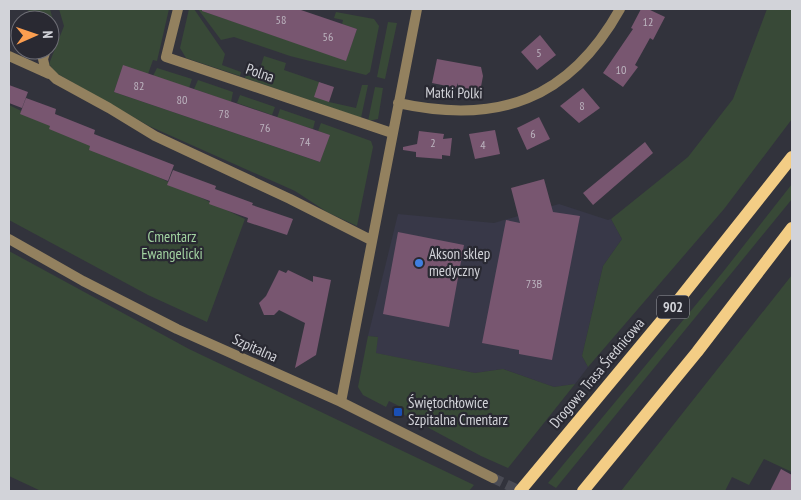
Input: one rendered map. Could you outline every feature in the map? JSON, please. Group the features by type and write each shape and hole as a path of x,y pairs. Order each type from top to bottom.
{"main road":[{"name":"Drogowa Trasa Średnicowa","path":"520,491 673,307 792,157"},
{"path":"582,491 696,352 792,228"}],"street":[{"name":"Polna","path":"178,9 166,57 392,134"},
{"path":"341,402 417,9"},
{"name":"Matki Polki","path":"398,103 464,111 483,110 519,102 554,85 586,59 609,28 620,9"},
{"path":"9,56 49,74 155,136 290,199 371,240"},
{"path":"43,60 49,74"},
{"name":"Szpitalna","path":"9,239 83,281 177,329 341,402 493,478"}],"shaded area":[{"path":"559,204 608,220 611,219 622,239 603,266 582,356 588,367 575,384 554,387 503,369 475,373 375,353 378,337 368,336 398,214 494,223"}],"green space":[{"path":"28,9 50,10 28,10"},
{"path":"169,9 157,61 153,60 148,74 123,66 114,92 320,162 329,135 318,131 321,123 371,141 373,147 357,226 327,212 295,191 149,126 56,73 49,64 51,60 60,60 60,36 64,26 59,10"},
{"path":"189,9 194,9 225,54 222,65 241,72 240,76 186,58 180,48"},
{"path":"198,9 206,9 205,12 346,60 357,29 342,24 343,20 334,18 336,12 374,19 379,26 370,72 366,75 290,56 234,37 221,40"},
{"path":"767,9 792,9 792,119 724,209 588,367 582,356 603,266 622,239 611,219 688,157 733,99"},
{"path":"388,22 397,23 385,79 377,77"},
{"path":"264,56 286,63 284,70 319,82 329,102 356,108 362,85 368,85 361,118 245,78 246,75 257,78"},
{"path":"157,68 192,79 189,88 153,76"},
{"path":"198,80 233,92 231,102 194,89"},
{"path":"375,87 383,88 378,119 368,121"},
{"path":"240,95 275,107 272,115 237,103"},
{"name":"Cmentarz Ewangelicki","path":"9,105 245,219 207,322 148,295 9,220"},
{"path":"280,109 315,121 313,129 277,118"},
{"path":"792,184 792,199 556,488 548,483 723,272"},
{"path":"9,251 189,349 474,485 469,491 41,491 9,476"},
{"path":"792,275 792,472 764,459 749,485 732,477 725,491 621,491"},
{"path":"368,336 378,337 376,353 475,373 503,369 554,387 575,384 508,468 481,456 399,412 401,407 389,401 386,407 363,395 358,387"}],"building":[{"path":"202,9 298,9 357,29 346,61 202,11"},
{"path":"641,9 648,9 665,17 653,40 650,38 635,65 638,67 623,87 603,73 633,29 631,28"},
{"path":"540,35 556,55 537,70 521,52"},
{"path":"437,59 481,67 483,76 480,92 459,88 457,83 457,88 432,83"},
{"path":"123,65 330,135 320,162 114,92"},
{"path":"319,82 334,87 329,102 314,97"},
{"path":"9,85 28,92 22,108 9,103"},
{"path":"583,88 600,108 579,123 560,106"},
{"path":"26,98 56,109 55,114 95,130 94,134 174,165 168,181 89,150 90,146 49,129 50,126 20,114"},
{"path":"539,117 550,139 527,150 517,128"},
{"path":"495,130 500,154 475,159 469,134"},
{"path":"419,131 444,134 443,139 452,138 450,156 442,155 442,159 416,157 416,152 403,150 403,147 417,144"},
{"path":"645,142 653,153 593,205 583,193"},
{"path":"173,170 216,186 215,189 253,203 252,205 293,219 287,235 247,222 248,218 209,204 210,201 167,185"},
{"path":"544,179 553,212 580,216 552,360 519,354 519,350 482,343 506,220 520,223 511,188"},
{"path":"398,232 464,245 449,327 383,314"},
{"path":"279,270 286,273 288,270 313,282 313,276 331,280 316,355 295,368 305,323 279,310 274,315 264,315 259,303 266,296"},
{"path":"781,469 792,475 792,491 770,491"}],"tunnel":[{"path":"493,478 520,491"}],"place":[{"name":"Akson sklep medyczny","path":"419,263"},
{"name":"Świętochłowice Szpitalna Cmentarz","path":"398,412"}]}
